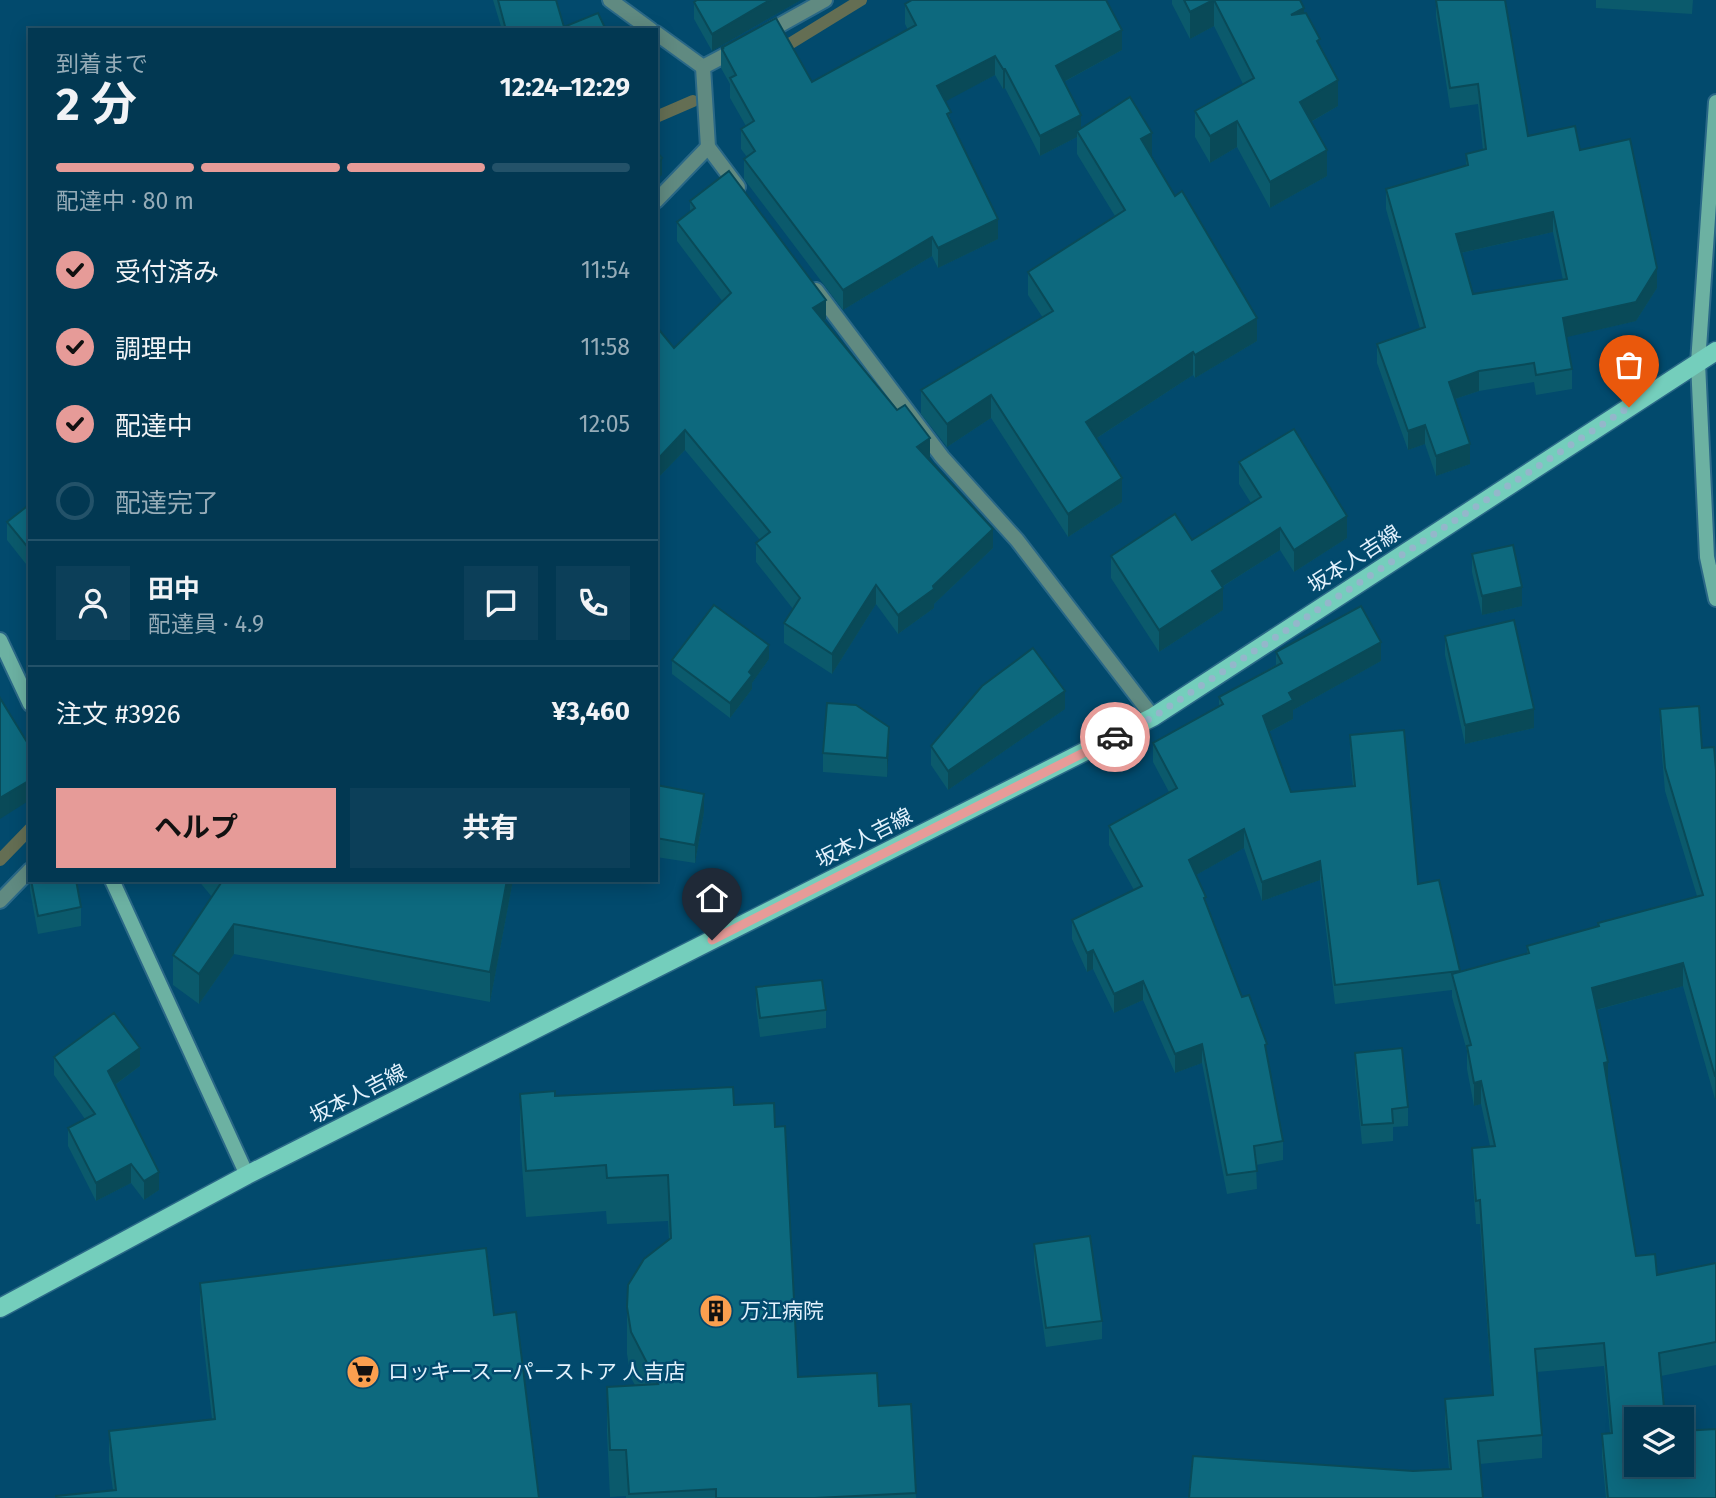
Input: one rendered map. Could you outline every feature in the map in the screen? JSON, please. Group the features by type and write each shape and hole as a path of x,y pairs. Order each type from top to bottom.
{"main road":[{"name":"坂本人吉線","path":"0,1308 247,1175 1153,717 1716,351"}],"street":[{"path":"610,0 648,28"},
{"path":"703,67 825,0"},
{"path":"658,34 703,67"},
{"path":"703,67 708,146 750,202"},
{"path":"1716,102 1698,363 1707,557 1716,599"},
{"path":"658,199 708,146"},
{"path":"808,280 942,457 1017,540 1153,717"},
{"path":"0,640 28,700"},
{"path":"0,901 28,872"},
{"path":"113,882 247,1175"}],"building":[{"path":"498,0 556,0 564,27 598,13 605,28 505,28"},
{"path":"770,0 712,34 694,2"},
{"path":"912,0 1106,0 1122,30 1056,66 1081,115 1040,136 1005,69 995,56 937,86 951,112 947,114 998,219 938,248 932,237 843,290 744,159 755,151 741,129 754,121 730,78 736,75 722,49 724,48 721,48 776,18 812,82 916,25 905,4"},
{"path":"1184,0 1213,0 1190,12"},
{"path":"1214,0 1300,0 1304,8 1291,15 1306,13 1320,39 1317,41 1338,80 1300,102 1327,150 1270,182 1237,121 1210,136 1195,111 1254,78"},
{"path":"1436,0 1505,0 1528,136 1575,126 1580,150 1630,139 1657,268 1636,302 1563,318 1572,369 1536,375 1534,363 1479,371 1449,382 1470,444 1436,456 1425,425 1408,431 1377,344 1425,327 1386,189 1468,165 1466,154 1486,149 1478,84 1450,88","holes":["1553,212 1567,279 1473,294 1456,234"]},
{"path":"1130,97 1152,133 1141,139 1175,196 1182,191 1257,318 1195,355 1193,352 1086,422 1122,478 1068,514 991,395 947,424 921,390 1053,311 1028,272 1125,210 1077,131"},
{"path":"729,171 826,300 813,308 897,410 905,405 930,438 917,447 993,529 933,586 934,589 898,615 876,585 832,654 784,623 800,598 756,543 770,532 685,430 658,459 658,328 674,348 731,293 677,222 695,208 690,201"},
{"path":"1294,429 1347,516 1294,550 1280,528 1212,571 1223,588 1159,630 1111,556 1175,514 1192,540 1261,497 1239,462"},
{"path":"28,506 28,548 7,522"},
{"path":"1513,545 1522,587 1482,596 1472,554"},
{"path":"714,605 769,645 749,672 752,675 730,703 672,660"},
{"path":"1361,606 1381,642 1289,693 1293,700 1263,716 1291,792 1355,786 1350,735 1404,730 1418,884 1439,880 1460,971 1335,985 1320,861 1262,882 1244,829 1189,860 1206,897 1204,898 1242,997 1249,995 1267,1044 1265,1045 1283,1141 1254,1146 1257,1171 1227,1175 1202,1044 1175,1054 1143,981 1114,994 1093,950 1087,953 1072,920 1142,886 1109,826 1177,788 1153,743 1223,704 1219,697 1282,663 1276,652"},
{"path":"1514,620 1534,709 1465,725 1445,636"},
{"path":"1033,648 1065,691 948,771 931,746 982,686"},
{"path":"0,698 28,744 28,781 0,798"},
{"path":"827,703 856,705 889,727 887,758 823,753"},
{"path":"1699,706 1702,748 1714,747 1716,1076 1683,963 1592,988 1608,1062 1604,1063 1636,1256 1655,1254 1657,1275 1716,1263 1716,1342 1659,1353 1664,1407 1624,1407 1624,1477 1694,1477 1694,1430 1716,1429 1716,1498 1608,1498 1602,1434 1612,1433 1604,1343 1535,1349 1542,1435 1478,1441 1483,1498 1189,1498 1193,1456 1413,1471 1451,1469 1445,1399 1493,1395 1480,1200 1476,1201 1472,1148 1495,1146 1481,1081 1474,1083 1467,1046 1471,1045 1452,974 1529,953 1527,946 1599,926 1598,923 1703,895 1665,768 1660,709"},
{"path":"658,785 704,794 695,845 658,838"},
{"path":"31,882 76,882 81,907 38,916"},
{"path":"222,882 507,882 490,972 234,924 199,974 173,955"},
{"path":"822,980 826,1010 760,1018 756,987"},
{"path":"114,1013 140,1048 108,1071 159,1172 144,1181 131,1164 96,1183 68,1128 95,1114 54,1057"},
{"path":"1402,1048 1408,1107 1392,1109 1393,1123 1362,1125 1355,1053"},
{"name":"万江病院","path":"733,1087 734,1105 774,1103 775,1127 785,1126 798,1377 877,1373 879,1406 911,1404 916,1493 815,1498 716,1498 716,1489 629,1494 626,1450 610,1450 607,1387 658,1384 631,1332 627,1307 628,1285 644,1259 671,1238 668,1175 607,1178 606,1165 526,1171 520,1094 555,1091 555,1096"},
{"path":"1090,1236 1102,1321 1046,1328 1034,1244"},
{"name":"ロッキースーパーストア 人吉店","path":"486,1248 494,1315 516,1312 539,1498 56,1498 116,1490 109,1431 215,1419 200,1283"}],"waterway":[{"path":"778,51 861,0"},
{"path":"658,116 693,101"},
{"path":"0,860 28,831"}],"way so far":[{"path":"1115,737 1153,717 1629,407"}],"place":[{"name":"万江病院","path":"716,1311"},
{"name":"ロッキースーパーストア 人吉店","path":"363,1372"}],"route":[{"path":"712,940 1115,737"}]}
